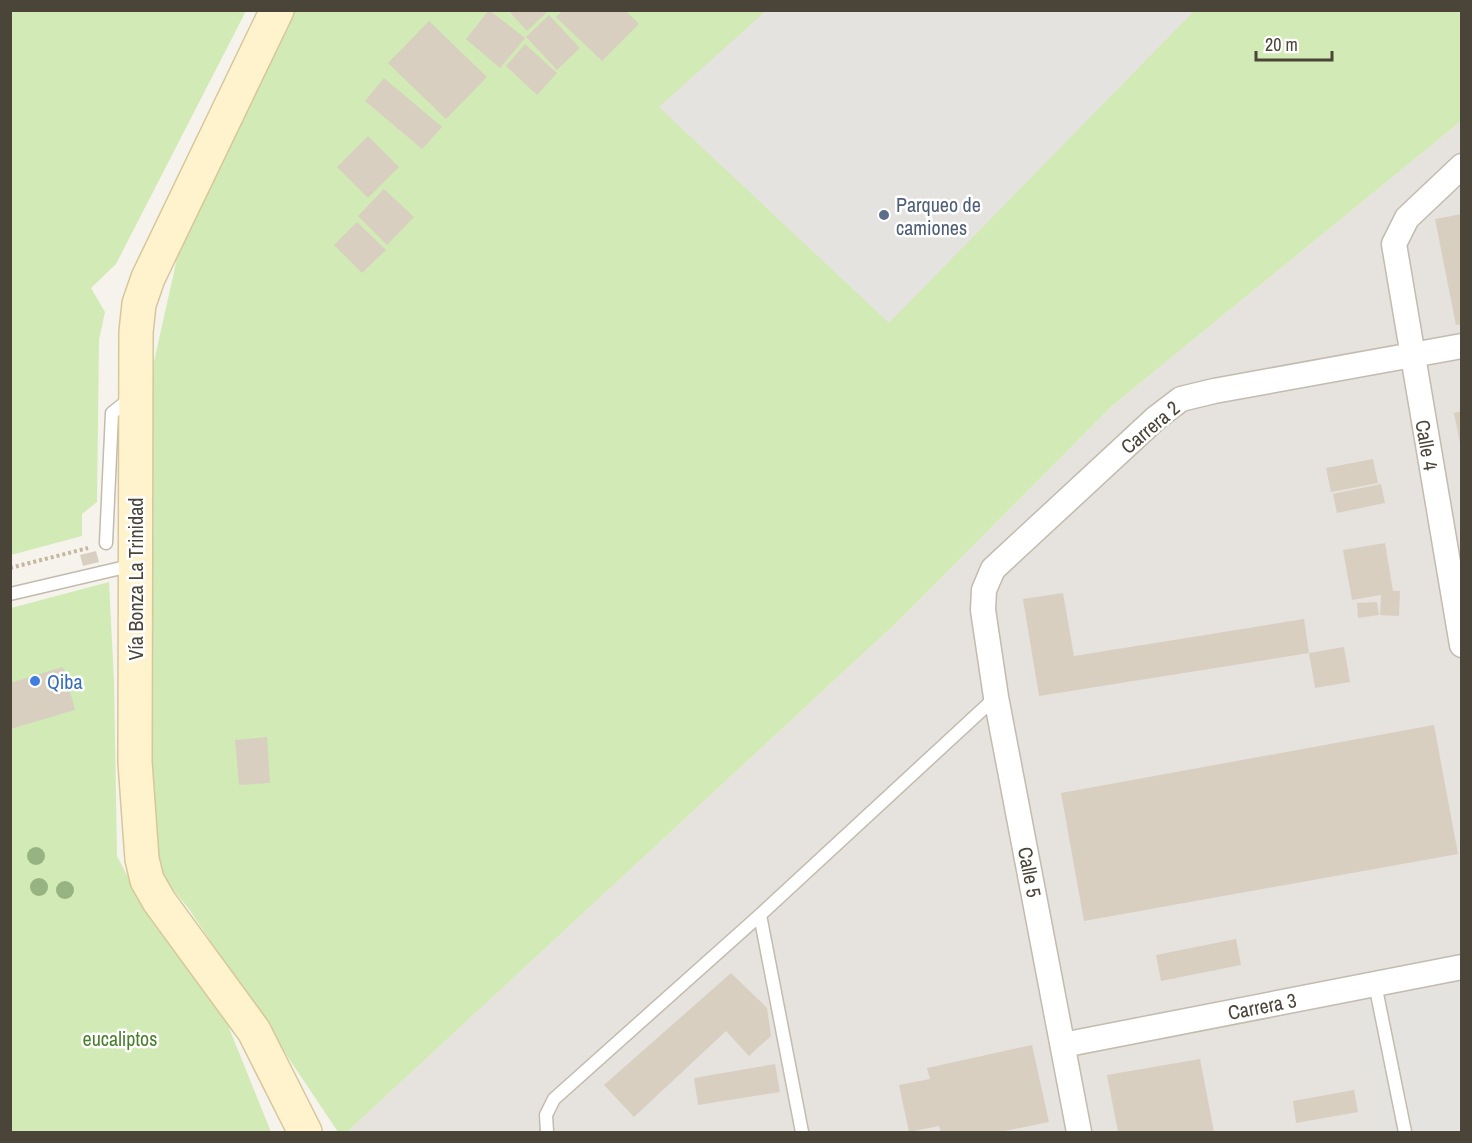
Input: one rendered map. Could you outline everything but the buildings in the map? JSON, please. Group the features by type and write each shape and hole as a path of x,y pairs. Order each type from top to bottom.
{"street":[{"name":"Vía Bonza La Trinidad","path":"277,10 147,278 139,304 135,394 135,762 142,859 147,880 159,901 254,1031 305,1132"},
{"name":"Calle 4","path":"1461,166 1407,218 1394,244 1461,645"},
{"name":"Carrera 2","path":"983,610 984,590 993,569 1155,418 1181,399 1461,346"},
{"name":"Calle 5","path":"983,610 996,697 1079,1132"},
{"name":"Carrera 3","path":"1063,1045 1461,967"}],"lane":[{"path":"106,543 112,413 135,394"},
{"path":"10,594 135,564"},
{"path":"547,1132 546,1115 554,1099 760,915 996,697"},
{"path":"760,915 802,1132"},
{"path":"1375,984 1405,1132"}],"path":[{"path":"10,568 85,548"}],"shaded area":[{"name":"Parqueo de camiones","path":"767,10 1194,11 889,323 659,107"},
{"path":"1461,121 1461,1132 347,1132 896,623 1112,406"},
{"path":"1461,981 1461,1132 1377,1132 1355,1019 1366,999"}],"green space":[{"path":"11,10 246,11 116,264 91,288 105,312 99,340 97,502 82,514 82,536 11,555"},
{"path":"291,11 1461,11 1461,121 1112,406 896,623 347,1132 338,1132 189,909 151,863 145,402 182,236 244,118 289,22"},
{"name":"eucaliptos","path":"109,582 114,681 117,856 150,919 225,1018 271,1132 11,1132 11,608"}],"place":[{"name":"Parqueo de camiones","path":"884,215"},
{"name":"Qiba","path":"35,681"}]}
